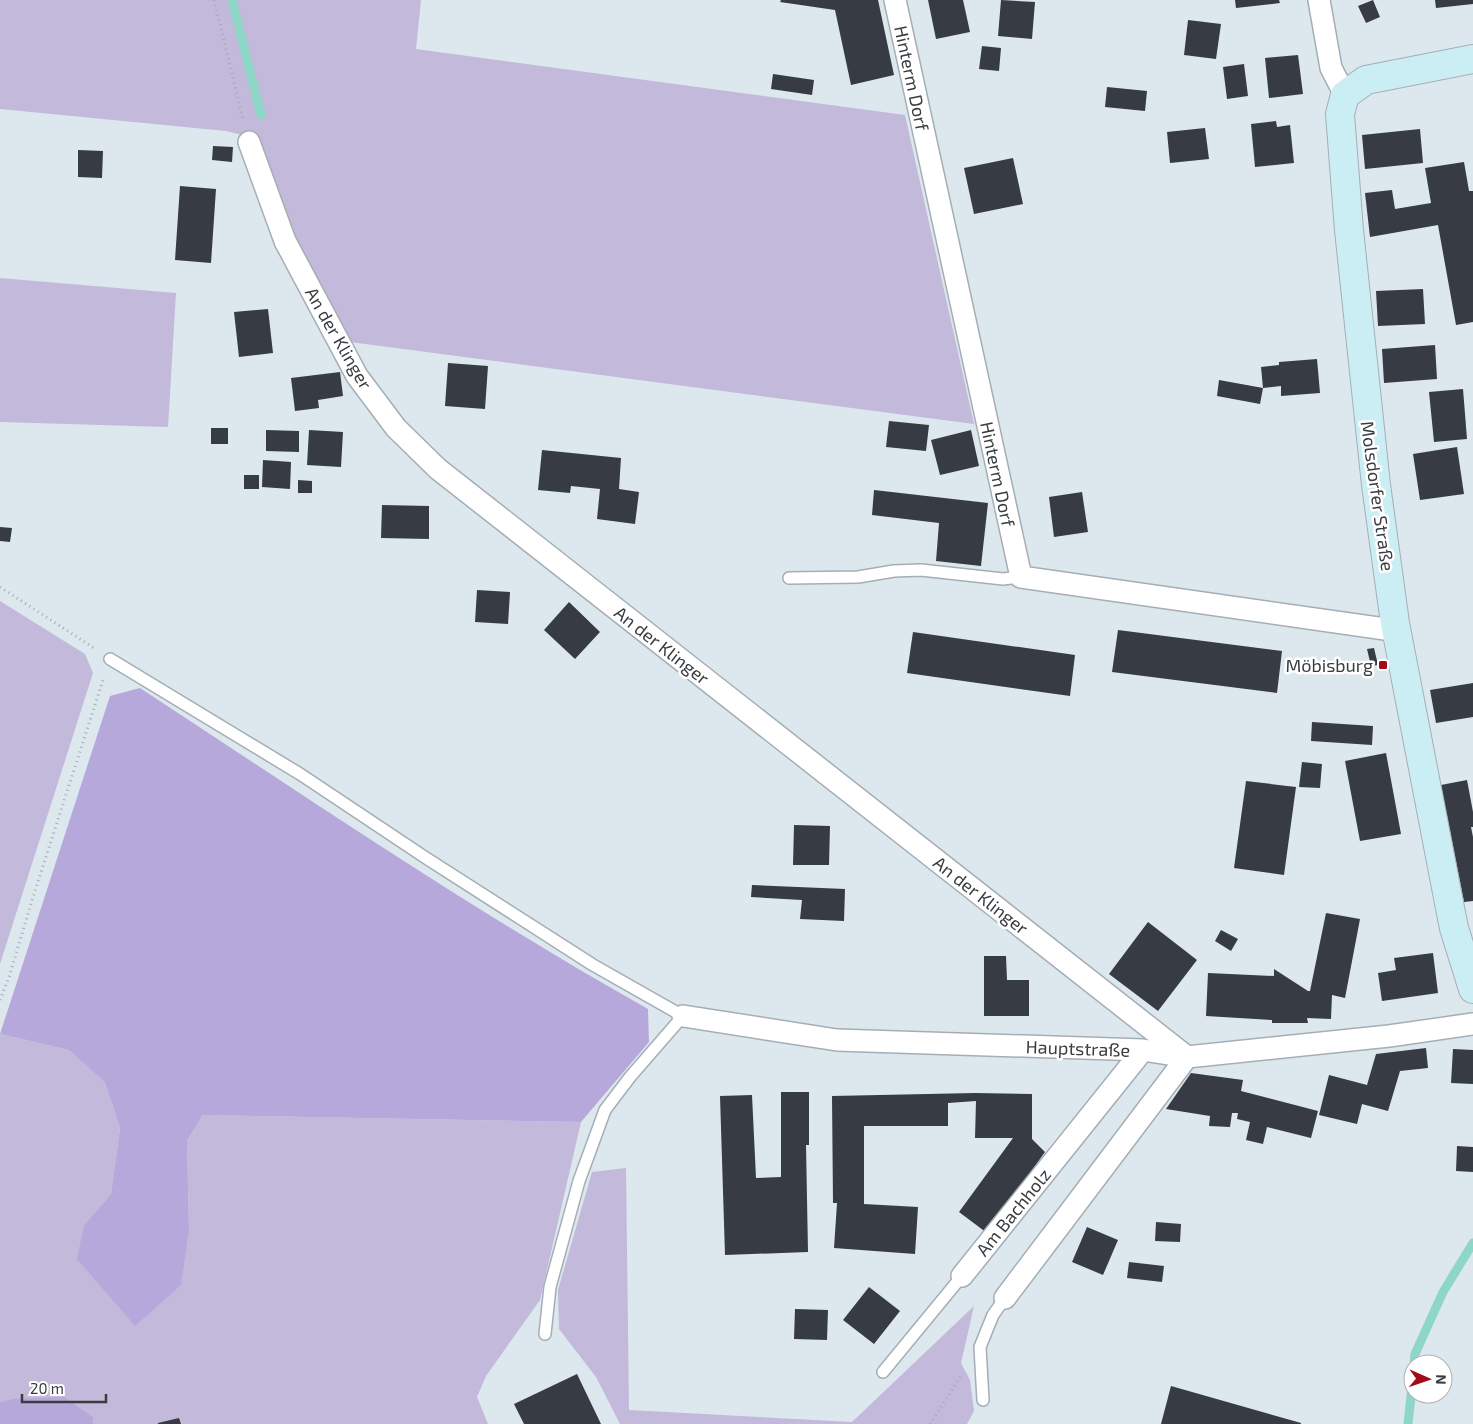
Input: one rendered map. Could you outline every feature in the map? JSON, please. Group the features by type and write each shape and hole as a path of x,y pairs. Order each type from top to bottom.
{"street":[{"name":"Hinterm Dorf","path":"896,0 1021,577"},
{"path":"1319,0 1331,68 1345,95 1366,80 1473,59"},
{"name":"Molsdorfer Straße","path":"1345,95 1340,114 1348,230 1366,401 1395,623 1452,921 1473,989"},
{"name":"An der Klinger","path":"249,142 285,241 357,376 396,428 438,469 1187,1057"},
{"path":"1021,577 1385,629 1395,623"},
{"name":"Hauptstraße","path":"683,1016 837,1040 1143,1050 1187,1057 1389,1036 1473,1024"},
{"name":"Am Bachholz","path":"962,1276 1143,1050"},
{"path":"1005,1298 1187,1057"}],"lane":[{"path":"789,578 858,577 913,570 1003,579 1021,577"},
{"path":"110,659 300,774 426,858 593,965 683,1016 630,1076 605,1110 580,1181 553,1278 545,1334"},
{"name":"Am Bachholz","path":"883,1372 962,1276"},
{"path":"983,1400 980,1347 993,1315 1005,1298"}],"path":[{"path":"214,0 249,142"},
{"path":"0,587 110,659 38,878 9,977 0,1000"},
{"path":"930,1424 980,1347"}],"shaded area":[{"path":"0,0 421,0 416,49 905,115 974,424 350,342 291,237 255,138 226,131 0,109"},
{"path":"0,278 176,293 168,427 0,422"},
{"path":"0,601 85,654 93,673 0,964"},
{"path":"140,688 328,812 518,933 648,1009 649,1042 581,1122 203,1115 187,1141 189,1229 181,1285 135,1326 77,1259 84,1225 111,1194 120,1128 105,1082 69,1050 0,1034 110,696"},
{"path":"0,1034 69,1050 105,1081 120,1128 111,1194 84,1225 189,1229 187,1141 203,1115 581,1122 540,1300 486,1376 477,1397 488,1424 93,1424 94,1418 11,1399 0,1402"},
{"path":"626,1168 629,1410 852,1422 974,1306 961,1363 970,1380 974,1411 967,1424 620,1424 596,1377 559,1329 558,1290 592,1172"},
{"path":"64,1397 94,1418 93,1424 0,1424 0,1402 11,1399"}],"building":[{"path":"781,0 878,0 894,75 851,85 835,10 780,2"},
{"path":"928,0 963,0 970,32 936,39"},
{"path":"1001,0 1035,2 1032,39 998,36"},
{"path":"1235,0 1279,0 1280,3 1236,8"},
{"path":"1373,0 1380,17 1366,23 1358,6"},
{"path":"1435,0 1473,0 1473,4 1436,8"},
{"path":"1188,20 1221,24 1216,59 1184,55"},
{"path":"982,46 1001,48 999,71 979,69"},
{"path":"1298,55 1303,94 1269,98 1265,58"},
{"path":"1244,64 1248,96 1227,99 1223,67"},
{"path":"773,74 814,80 812,95 771,89"},
{"path":"1107,87 1147,91 1145,111 1105,107"},
{"path":"1276,121 1277,127 1290,125 1294,163 1255,167 1251,124"},
{"path":"1205,128 1209,159 1170,163 1167,132"},
{"path":"1420,129 1423,163 1365,169 1362,135"},
{"path":"213,146 233,147 232,162 212,160"},
{"path":"78,150 103,151 102,178 78,177"},
{"path":"1013,158 1023,204 974,214 964,168"},
{"path":"1464,162 1469,191 1473,191 1473,322 1456,325 1438,225 1370,237 1365,193 1392,190 1395,209 1431,203 1425,168"},
{"path":"180,186 216,189 211,263 175,260"},
{"path":"1423,289 1425,324 1378,326 1376,291"},
{"path":"268,309 273,353 239,357 234,312"},
{"path":"1435,345 1437,379 1384,383 1382,349"},
{"path":"1317,359 1320,393 1281,396 1281,386 1263,388 1261,367 1279,365 1279,362"},
{"path":"448,363 488,366 485,409 445,406"},
{"path":"340,372 343,396 318,400 319,408 295,411 291,378"},
{"path":"1219,380 1263,388 1260,404 1217,396"},
{"path":"1463,389 1467,439 1434,442 1429,392"},
{"path":"889,421 929,425 926,451 886,447"},
{"path":"211,428 228,428 228,444 211,444"},
{"path":"266,430 299,431 299,452 266,451"},
{"path":"309,430 343,432 341,467 307,465"},
{"path":"971,430 979,466 940,475 931,440"},
{"path":"1457,447 1464,494 1420,500 1413,454"},
{"path":"542,450 621,458 619,489 639,492 635,524 597,519 600,489 571,486 570,493 538,490"},
{"path":"263,460 291,462 290,489 262,487"},
{"path":"244,475 259,475 259,489 244,489"},
{"path":"298,480 312,481 312,493 298,493"},
{"path":"874,490 988,503 981,566 936,561 939,523 872,515"},
{"path":"1082,492 1088,532 1054,537 1049,497"},
{"path":"382,505 429,506 429,539 381,538"},
{"path":"0,527 12,528 10,542 0,541"},
{"path":"477,590 510,592 508,624 475,622"},
{"path":"569,602 600,632 575,659 544,630"},
{"path":"1118,630 1282,651 1277,693 1112,672"},
{"path":"913,632 1075,655 1070,696 907,673"},
{"path":"1374,648 1378,665 1371,666 1367,649"},
{"path":"1473,683 1473,717 1436,723 1430,690"},
{"path":"1312,722 1373,726 1372,745 1311,741"},
{"path":"1386,753 1401,834 1360,841 1345,761"},
{"path":"1302,762 1322,764 1320,788 1299,787"},
{"path":"1467,780 1473,812 1473,827 1471,827 1473,837 1473,901 1464,902 1441,785"},
{"path":"1246,781 1296,787 1284,875 1234,868"},
{"path":"794,825 830,826 829,865 793,865"},
{"path":"752,885 845,889 844,921 800,919 802,900 751,897"},
{"path":"1326,913 1360,919 1345,998 1332,995 1331,1019 1307,1018 1308,1023 1272,1023 1272,1020 1206,1016 1208,973 1274,976 1274,969 1310,991"},
{"path":"1148,922 1197,960 1158,1011 1109,974"},
{"path":"1221,930 1238,939 1231,951 1215,941"},
{"path":"1433,953 1438,993 1382,1001 1378,973 1396,970 1394,958"},
{"path":"984,956 1006,956 1007,980 1029,980 1029,1016 984,1016"},
{"path":"1426,1048 1428,1068 1400,1071 1388,1111 1362,1104 1357,1124 1319,1115 1329,1075 1367,1085 1376,1054"},
{"path":"1453,1049 1473,1050 1473,1084 1451,1083"},
{"path":"1191,1073 1243,1080 1241,1091 1318,1111 1311,1138 1267,1127 1263,1144 1246,1140 1250,1122 1237,1119 1238,1113 1232,1113 1230,1127 1209,1126 1210,1116 1166,1109"},
{"path":"781,1092 809,1092 809,1145 806,1145 808,1252 725,1255 720,1096 752,1095 756,1178 781,1177"},
{"path":"975,1093 1032,1094 1032,1139 1045,1152 987,1233 959,1212 1013,1138 975,1138 976,1101 948,1103 948,1126 864,1126 864,1204 918,1207 915,1254 834,1248 837,1203 833,1203 832,1096"},
{"path":"1457,1146 1473,1147 1473,1172 1456,1171"},
{"path":"1156,1222 1181,1224 1180,1242 1155,1241"},
{"path":"1087,1227 1118,1240 1103,1275 1072,1262"},
{"path":"1129,1262 1164,1266 1162,1282 1127,1278"},
{"path":"869,1287 900,1311 874,1344 843,1320"},
{"path":"795,1309 828,1310 827,1340 794,1339"},
{"path":"577,1374 601,1424 524,1424 514,1404"},
{"path":"1171,1386 1301,1423 1301,1424 1161,1424"},
{"path":"179,1418 181,1424 158,1424 158,1423"}],"waterway":[{"path":"232,0 261,115"},
{"path":"1415,1354 1443,1292 1473,1243"},
{"path":"1408,1424 1410,1404"}],"place":[{"name":"Möbisburg","path":"1383,665"}]}
